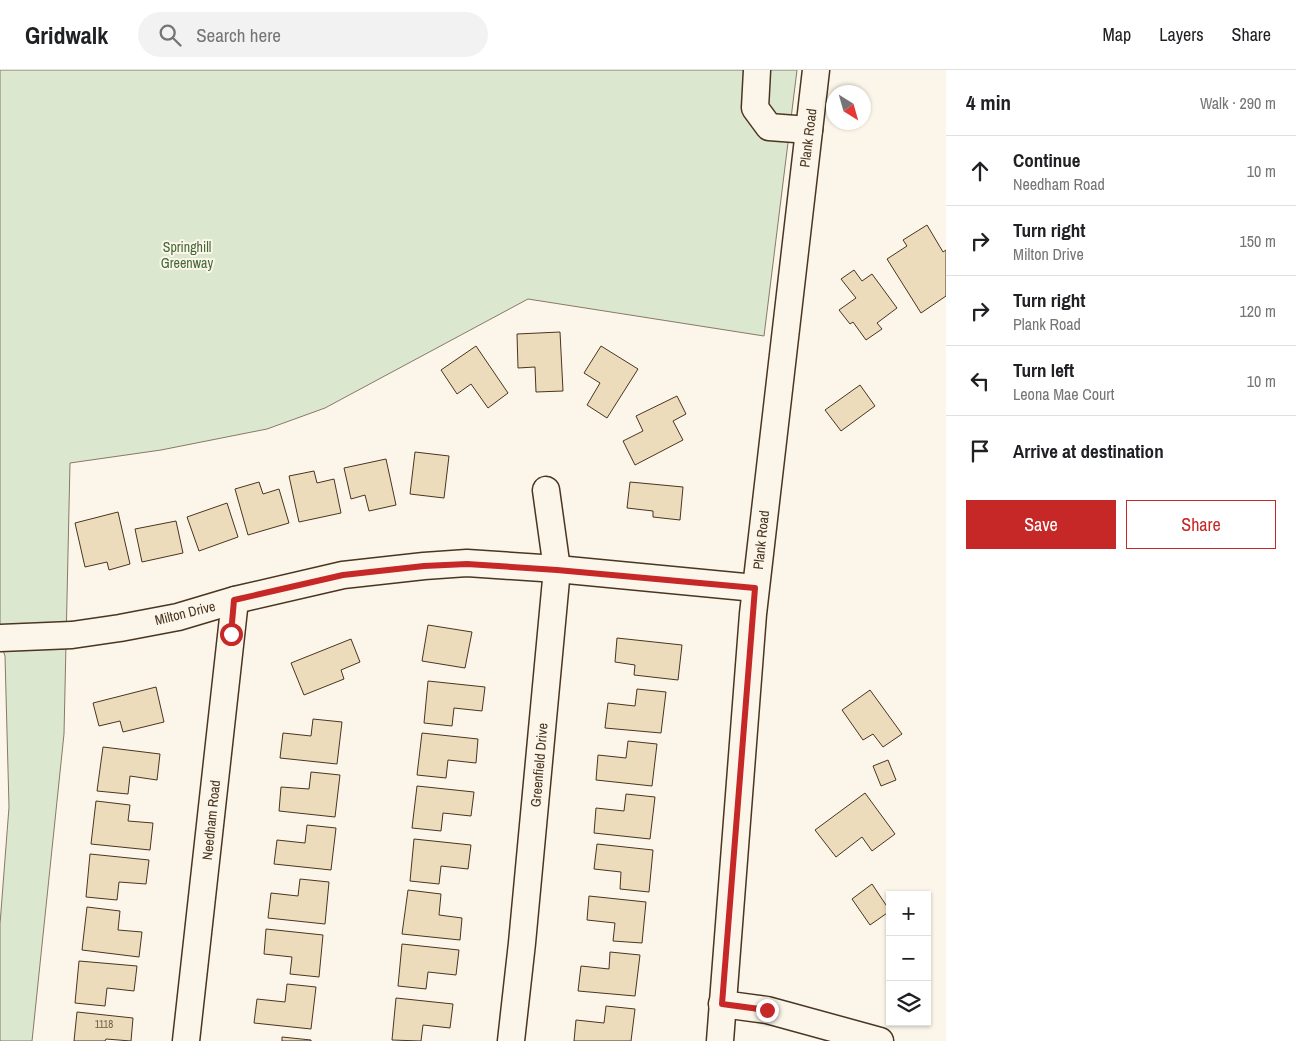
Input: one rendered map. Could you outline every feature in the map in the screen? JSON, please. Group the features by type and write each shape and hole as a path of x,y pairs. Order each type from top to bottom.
{"street":[{"path":"757,70 755,108 769,127 809,130"},
{"name":"Plank Road","path":"720,1041 755,588 816,70"},
{"name":"Greenfield Drive","path":"511,1041 557,570 546,490"},
{"name":"Milton Drive","path":"0,638 72,635 120,628 178,617 234,600 343,575 424,566 467,564 755,588"},
{"name":"Needham Road","path":"186,1041 234,600"},
{"path":"722,1004 767,1010 880,1041"}],"green space":[{"name":"Springhill Greenway","path":"0,70 797,70 764,336 528,299 325,408 267,429 161,450 70,463 64,734 32,1041 0,1041 0,924 9,807 5,656 0,642"}],"building":[{"path":"927,225 943,252 946,250 946,296 921,313 887,259 907,246 903,240"},
{"path":"854,270 862,281 872,274 897,308 877,323 882,329 866,340 853,322 850,324 839,310 856,298 841,279"},
{"path":"560,332 563,391 536,392 535,367 518,368 517,334"},
{"path":"476,346 508,393 488,408 471,384 457,394 441,370"},
{"path":"601,346 638,369 607,418 587,405 600,383 584,373"},
{"path":"860,385 875,406 841,431 825,410"},
{"path":"677,396 686,414 673,421 683,440 635,465 623,441 643,431 636,416"},
{"path":"415,452 449,456 444,498 410,494"},
{"path":"386,459 396,505 369,511 365,495 351,499 344,468"},
{"path":"314,471 317,483 334,479 341,513 299,522 289,476"},
{"path":"259,482 263,494 279,489 289,523 248,535 235,489"},
{"path":"630,482 683,487 680,520 653,517 653,511 627,508"},
{"path":"227,503 238,537 199,551 187,517"},
{"path":"118,512 130,564 109,570 107,562 85,567 75,523"},
{"path":"176,521 183,553 142,562 135,529"},
{"path":"428,625 472,632 465,668 422,661"},
{"path":"617,638 682,645 678,680 634,675 635,665 615,662"},
{"path":"351,639 360,662 341,670 344,679 304,695 291,663"},
{"path":"428,681 485,687 482,711 454,708 452,726 424,723"},
{"path":"156,687 164,722 123,732 120,721 99,726 93,703"},
{"path":"637,689 666,692 661,733 605,728 608,703 635,706"},
{"path":"870,690 902,734 883,747 873,734 863,740 842,710"},
{"path":"313,719 342,722 337,764 280,758 283,733 311,736"},
{"path":"422,733 478,739 476,763 448,760 446,778 417,775"},
{"path":"628,741 657,744 652,786 596,780 598,755 626,758"},
{"path":"103,747 160,754 157,780 130,776 128,794 97,791"},
{"path":"888,760 896,780 881,786 873,766"},
{"path":"311,772 340,775 335,817 279,811 281,787 309,789"},
{"path":"417,786 474,792 471,816 443,813 441,831 412,828"},
{"path":"865,793 895,834 872,851 862,837 836,857 815,830"},
{"path":"626,794 655,797 650,839 594,833 596,808 624,811"},
{"path":"96,801 130,805 128,821 153,823 150,850 91,844"},
{"path":"307,825 336,828 331,870 274,864 277,840 305,843"},
{"path":"414,839 471,845 468,869 441,866 439,884 410,881"},
{"path":"597,844 653,850 649,892 620,889 621,872 594,869"},
{"path":"90,854 149,860 146,884 119,882 117,900 86,897"},
{"path":"300,879 329,882 325,924 268,918 271,893 298,896"},
{"path":"872,884 886,905 886,914 870,925 852,899"},
{"path":"408,890 441,894 439,915 462,918 460,940 402,934"},
{"path":"589,896 646,902 642,943 613,941 615,923 587,920"},
{"path":"87,907 120,911 118,930 142,932 139,957 82,950"},
{"path":"266,929 323,935 319,977 290,974 292,957 264,954"},
{"path":"402,944 459,950 456,975 428,972 426,989 398,986"},
{"path":"610,952 640,955 635,996 578,991 581,966 609,969"},
{"path":"79,961 137,966 134,991 107,988 105,1006 75,1003"},
{"path":"287,984 316,987 311,1029 254,1023 257,999 285,1002"},
{"path":"396,998 453,1004 450,1028 423,1025 421,1041 392,1040"},
{"path":"606,1006 635,1009 631,1041 574,1041 576,1020 604,1023"},
{"path":"77,1012 133,1018 131,1041 106,1039 105,1041 74,1041"},
{"path":"282,1037 311,1040 311,1041 282,1041"}],"route":[{"path":"231,634 234,600 343,575 424,566 467,564 703,582 755,588 722,1004 767,1010"}]}
